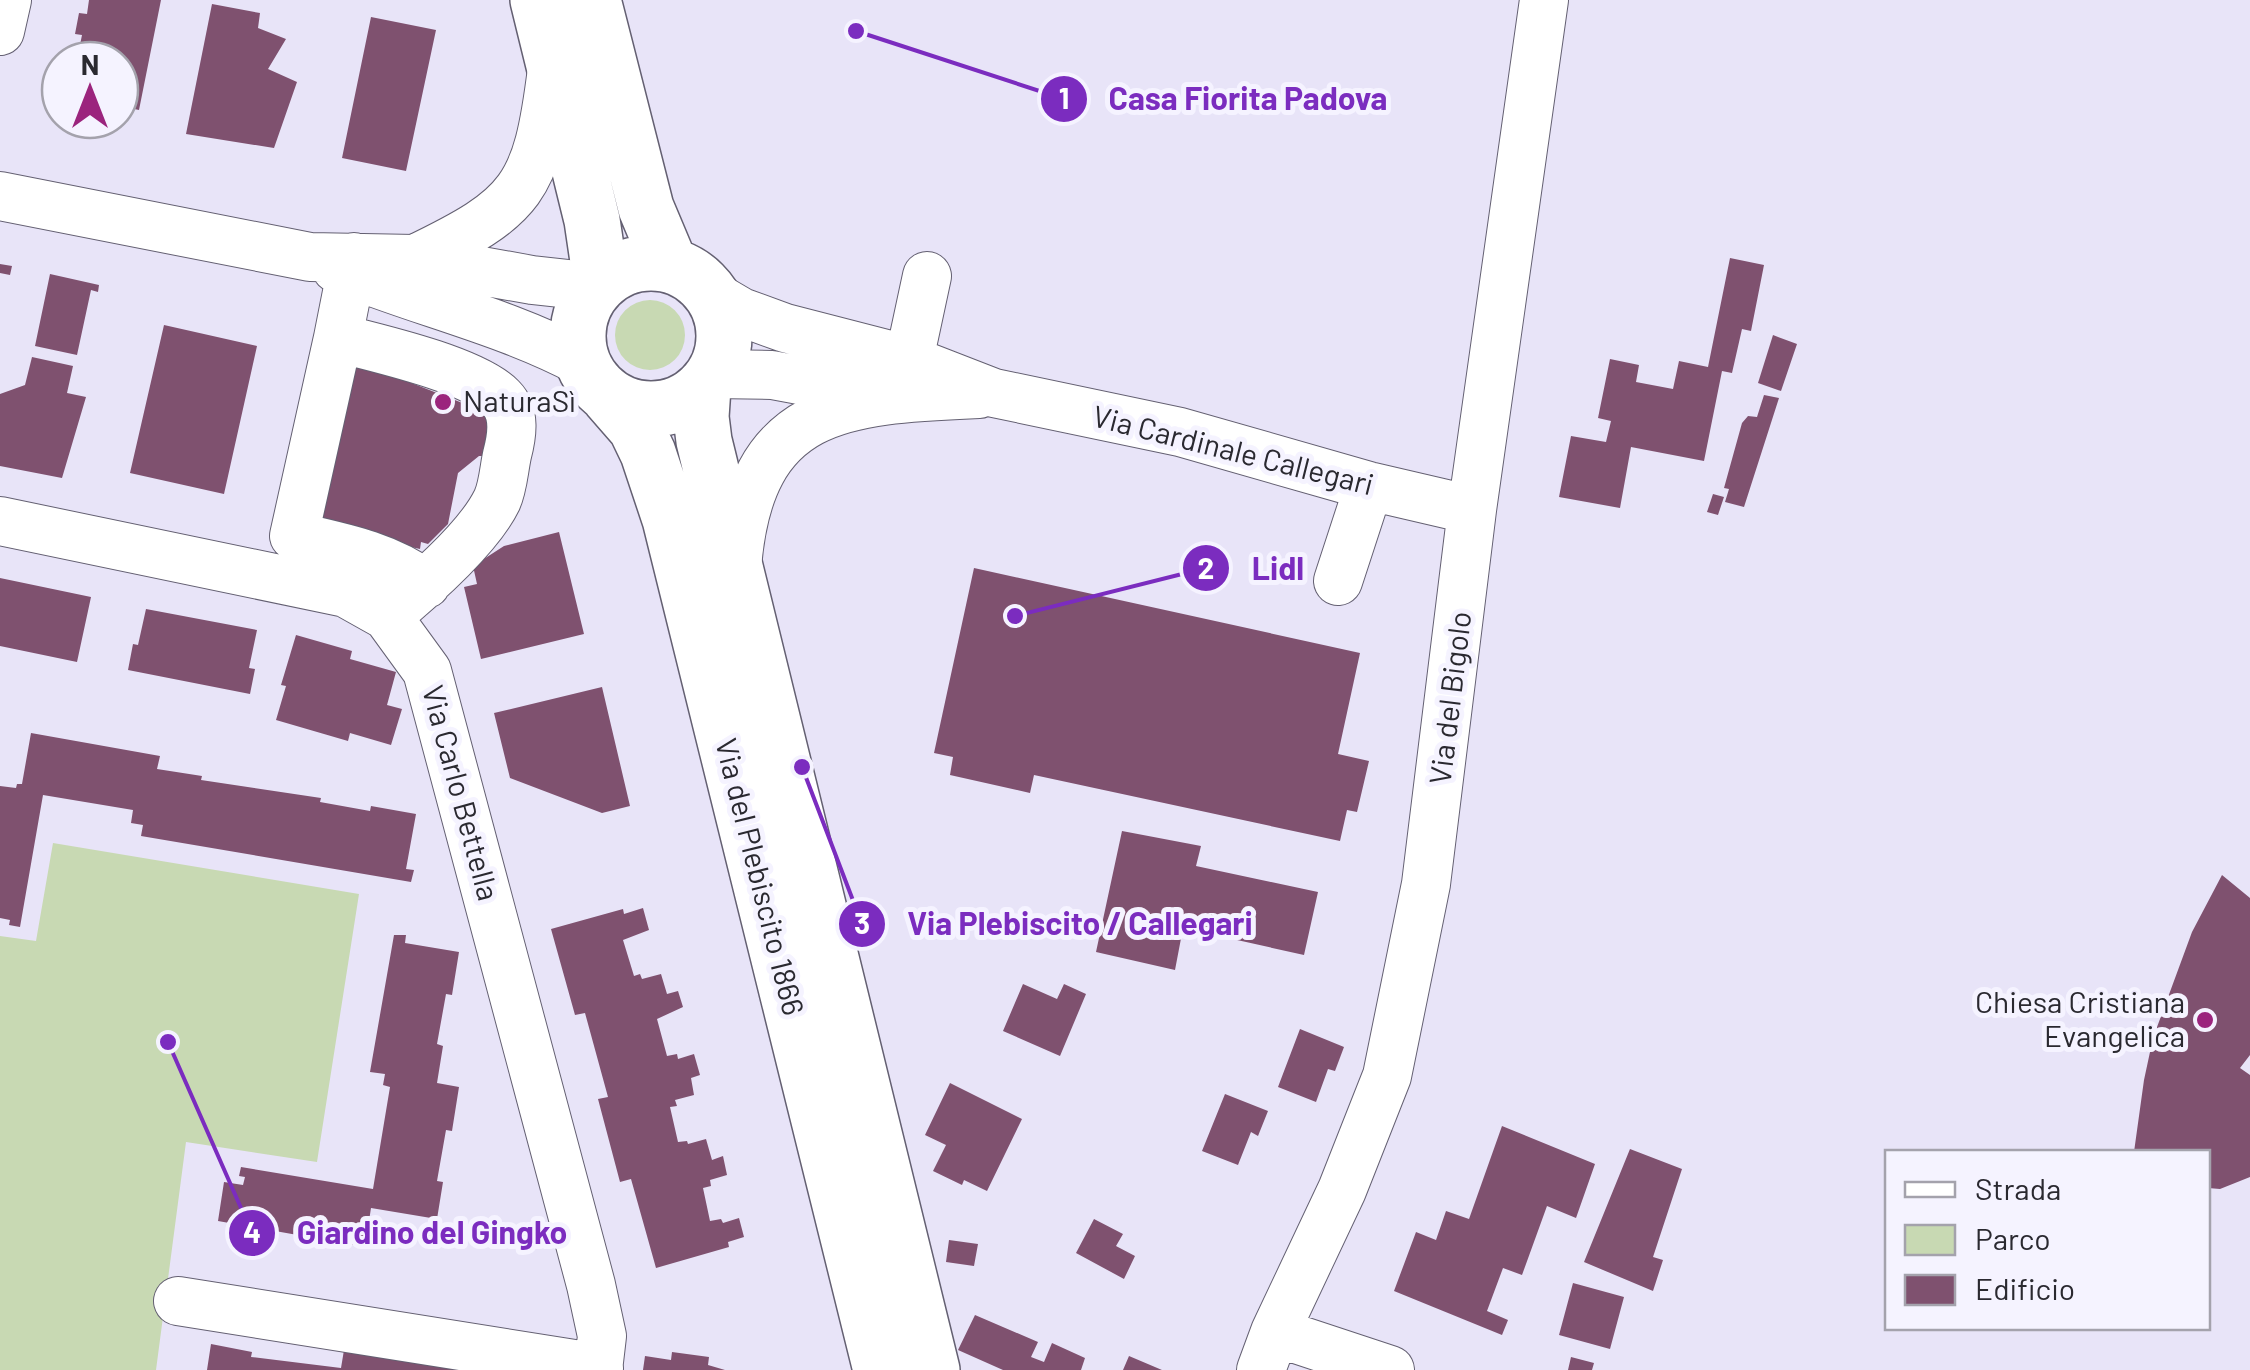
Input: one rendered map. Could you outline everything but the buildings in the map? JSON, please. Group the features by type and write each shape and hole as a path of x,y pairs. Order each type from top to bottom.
{"main road":[{"path":"538,0 592,220 598,284"},
{"path":"594,0 646,208 724,326 721,359 709,381 682,402 658,409 632,407 596,379 578,343 578,323 584,304 598,284 622,268 646,262 691,280"},
{"name":"Via del Plebiscito 1866","path":"596,379 636,428 670,519 881,1370"},
{"name":"Via del Plebiscito 1866","path":"709,381 701,417 704,441 932,1370"}],"street":[{"path":"0,31 7,0"},
{"name":"Via del Bigolo","path":"1268,1351 1342,1190 1386,1076 1426,884 1472,510 1544,0"},
{"path":"415,259 480,227 522,190 542,140 553,61"},
{"path":"0,196 338,262 415,259 532,280 598,284"},
{"path":"338,262 338,338 294,536 368,553 406,569 426,584"},
{"path":"338,262 385,288 519,331 596,379"},
{"path":"903,379 927,276"},
{"name":"Via Cardinale Callegari","path":"691,280 741,312 903,379"},
{"path":"338,338 406,355 489,388 505,402 514,430 496,500 464,544 426,584 387,616"},
{"name":"Via Cardinale Callegari","path":"709,381 772,375 903,379 994,393 1180,432 1369,486 1472,510"},
{"name":"Via Cardinale Callegari","path":"736,570 740,523 754,485 780,445 827,412 903,379"},
{"path":"1338,581 1369,486"},
{"name":"Via Carlo Bettella","path":"0,522 346,593 387,616 428,671 591,1285 602,1336 599,1369"},
{"path":"178,1302 521,1363 599,1369"},
{"path":"1268,1351 1390,1370"}],"green space":[{"path":"650,300 674,311 685,335 674,359 650,370 626,359 615,335 626,311"},
{"path":"53,843 359,894 317,1162 186,1142 156,1370 0,1370 0,936 36,941"}],"place":[{"name":"Casa Fiorita Padova","path":"856,31"},
{"name":"NaturaSì","path":"443,402"},
{"name":"Lidl","path":"1015,616"},
{"name":"Via Plebiscito / Callegari","path":"802,767"},
{"name":"Chiesa Cristiana Evangelica","path":"2205,1020"},
{"name":"Giardino del Gingko","path":"168,1042"}]}
